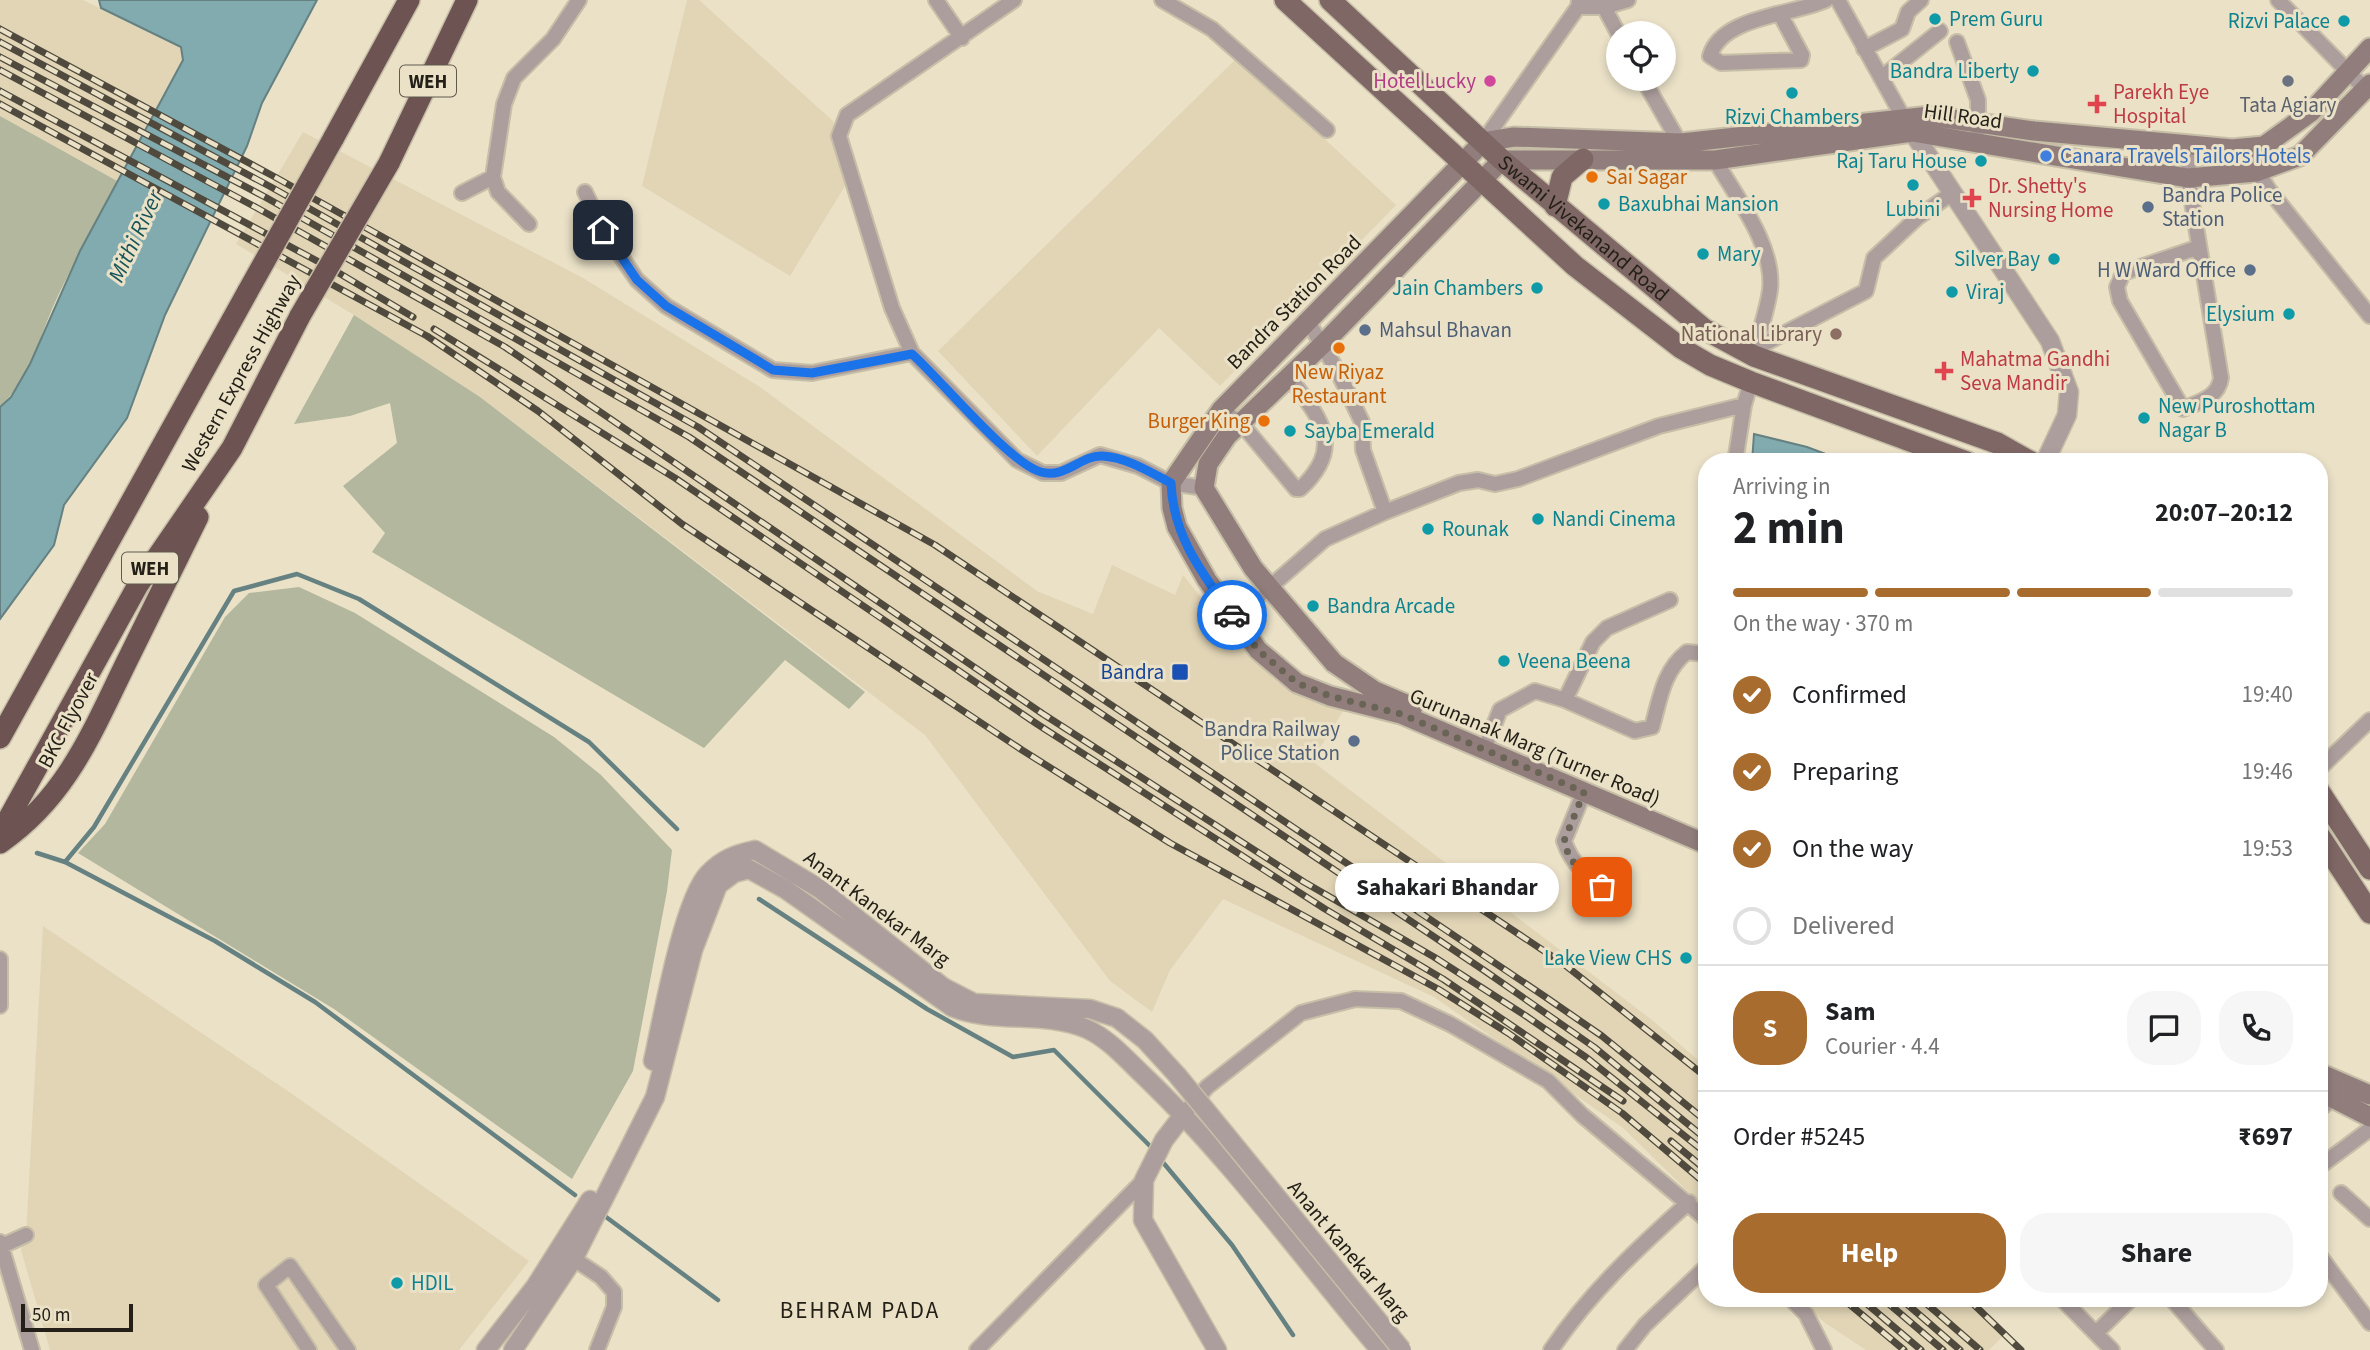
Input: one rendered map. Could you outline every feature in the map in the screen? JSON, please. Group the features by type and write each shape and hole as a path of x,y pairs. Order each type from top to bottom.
{"highway":[{"name":"Western Express Highway","path":"0,738 6,722 409,0"},
{"name":"Western Express Highway","path":"0,834 138,585 232,447 300,316 389,163 467,0"},
{"name":"BKC Flyover","path":"0,843 29,823 64,783 89,738 232,447"}],"main road":[{"name":"Swami Vivekanand Road","path":"1285,0 1574,267 1681,348 1710,365 1751,382 1943,453"},
{"name":"Swami Vivekanand Road","path":"1330,0 1502,160 1704,329 1755,352 1997,443 2015,453"},
{"name":"Hill Road","path":"1502,160 1583,159 1684,151 1908,125 2190,145 2244,148 2264,146 2311,112 2370,48"},
{"path":"1376,83 1396,61"},
{"name":"Hill Road","path":"1978,132 2188,178 2256,172 2300,156 2367,86"},
{"name":"Hill Road","path":"1483,142 1514,137 1684,151 1716,160 1908,125"},
{"name":"Bandra Station Road","path":"1171,483 1221,410 1483,142"},
{"path":"1555,206 1562,177 1583,159"},
{"path":"1502,160 1323,344 1227,436 1208,464 1203,488 1253,568 1334,663 1357,681 1698,829"},
{"name":"Gurunanak Marg (Turner Road)","path":"1171,483 1172,508 1187,548 1258,650 1297,683 1330,696 1401,714 1698,841"},
{"path":"2328,805 2370,869"},
{"path":"2328,849 2370,913"},
{"path":"2328,1077 2370,1095"},
{"path":"2328,1101 2370,1117"}],"street":[{"path":"529,224 498,192 493,177 504,104 514,78 553,39 579,0"},
{"path":"936,0 962,38"},
{"path":"1014,0 847,115 839,136 892,307 912,354 1017,460 1043,473 1060,473 1100,455 1139,466 1171,483 1203,488"},
{"path":"1162,0 1213,29 1327,130"},
{"path":"1483,142 1579,3 1604,8 1628,0"},
{"path":"1780,14 1802,55 1801,60 1721,63 1710,56 1716,44 1741,24 1826,0"},
{"path":"1839,0 1908,125 2050,341 2069,392 2067,415 2049,453"},
{"path":"1864,49 1906,26 1908,12 1922,0"},
{"path":"2278,0 2348,72 2367,86"},
{"path":"1604,8 1611,21"},
{"path":"1881,78 1940,31"},
{"path":"1957,42 1978,100 1978,132"},
{"path":"1650,91 1684,151"},
{"path":"2190,145 2188,178 2221,378 2219,388 2210,397 2183,409 2120,301 2117,287 2123,273 2199,247"},
{"path":"2244,148 2256,172 2370,316"},
{"path":"1716,160 1761,243 1770,272 1770,289 1755,352"},
{"path":"462,193 493,177"},
{"path":"585,192 603,230 637,280 666,306 773,370 812,373 912,354"},
{"path":"1755,352 1866,291 1874,258 1918,217 1951,194"},
{"path":"1307,320 1323,344 1362,422 1363,450 1385,512"},
{"path":"1221,410 1241,423 1296,489 1300,489 1315,475 1324,453 1327,436 1320,419 1289,377"},
{"path":"1736,453 1744,405 1751,382"},
{"path":"1237,622 1270,587 1325,539 1385,512 1459,483 1478,480 1495,484 1518,480 1658,426 1744,405"},
{"path":"1565,700 1593,642 1606,628 1670,600"},
{"path":"1489,738 1500,710 1535,691 1565,700 1635,731 1652,727 1666,677 1674,663 1687,652 1698,653"},
{"path":"2328,760 2370,720"},
{"path":"1584,792 1564,841 1570,859 1577,867 1619,900"},
{"name":"Anant Kanekar Marg","path":"630,1138 645,1092 681,938 702,881 730,855 755,850 820,889 943,987 974,1003 1090,1009 1117,1018 1145,1040 1177,1075 1402,1350"},
{"name":"Anant Kanekar Marg","path":"513,1350 542,1293 567,1254 655,1097 694,950 718,885 734,873 748,869 785,889 952,1007 971,1015 1034,1018 1086,1028 1107,1041 1184,1114 1380,1350"},
{"path":"0,959 0,1006"},
{"path":"977,1350 1144,1180 1164,1140 1207,1087 1301,1013 1355,999 1401,1001 1450,1024 1548,1081 1582,1115 1698,1211"},
{"path":"2328,1160 2370,1129"},
{"path":"1144,1180 1143,1220 1217,1350"},
{"path":"2341,1194 2370,1219"},
{"path":"1551,1350 1574,1315 1613,1271 1689,1202"},
{"path":"0,1247 26,1235"},
{"path":"0,1241 32,1350"},
{"path":"567,1254 601,1277 614,1292 614,1307 597,1350"},
{"path":"309,1350 266,1285 290,1266 348,1350"},
{"path":"2328,1267 2370,1323"},
{"path":"1625,1350 1645,1325 1698,1275"},
{"name":"Anant Kanekar Marg","path":"486,1350 542,1293"},
{"path":"1799,1307 1806,1314 1824,1350"},
{"path":"2070,1307 2112,1350"},
{"path":"2096,1333 2123,1307"},
{"path":"2179,1307 2216,1350"}],"shaded area":[{"path":"0,0 83,0 181,47 183,60 119,182 0,116"},
{"path":"687,0 699,0 833,121 848,181 790,276 642,186"},
{"path":"1237,58 1396,205 1220,386 1159,328 1037,456 938,351"},
{"path":"303,132 583,278 760,387 1037,591 1093,614 1112,565 1175,595 1183,575 1228,631 1277,682 1304,698 1345,708 1312,761 1652,1020 1698,1060 1698,1201 1623,1128 1434,997 1223,899 1170,970 1152,1012 1110,981 925,735 480,397 354,315 236,244"},
{"path":"43,926 298,1098 529,1261 459,1350 50,1350 21,1250 26,1235"},
{"path":"1808,1307 1978,1307 2007,1332 1989,1350 1866,1350 1825,1323"}],"green space":[{"path":"0,116 119,182 68,275 26,373 0,406"},
{"path":"354,315 480,397 865,692 849,709 785,660 704,748 372,552 385,533 343,486 397,443 390,403 350,416 294,424"},
{"path":"299,587 355,613 554,737 601,775 672,850 667,891 633,1071 572,1179 334,1009 78,853 105,824 225,617 249,593"}],"water":[{"name":"Mithi River","path":"99,0 317,0 262,103 247,146 165,315 127,418 64,505 54,545 0,619 0,407 11,397 30,364 80,251 183,60 181,47 101,8"},
{"path":"1754,434 1823,453 1753,453"}],"waterway":[{"path":"37,853 65,862 94,827 234,591 297,574 359,599 589,742 677,829"},
{"path":"65,862 215,941 315,1002 575,1195"},
{"path":"759,899 927,1009 1013,1057 1054,1050 1150,1146"},
{"path":"1161,1160 1232,1245 1293,1335"},
{"path":"602,1214 718,1300"}],"railway":[{"path":"0,29 275,177 935,545 1565,965 1698,1071"},
{"path":"0,42 271,187 698,427 1544,996 1602,1036 1698,1114"},
{"path":"0,57 265,197 689,437 1485,971 1594,1047 1698,1132"},
{"path":"0,70 259,209 505,347 1043,714 1304,882 1434,957 1526,1016 1587,1058 1698,1147"},
{"path":"0,91 332,269 413,317"},
{"path":"0,104 427,336 538,411 682,524 1022,750 1170,843 1438,989 1508,1033 1622,1113 1698,1177"},
{"path":"434,329 675,478 1037,724 1325,909 1443,979 1623,1101"},
{"path":"1671,1141 1698,1163"},
{"path":"1853,1307 1904,1350"},
{"path":"1871,1307 1921,1350"},
{"path":"1893,1307 1943,1350"},
{"path":"1910,1307 1960,1350"},
{"path":"1930,1307 1980,1350"},
{"path":"1976,1307 2021,1350"}],"way so far":[{"path":"1232,615 1258,650 1297,683 1330,696 1401,714 1584,792 1567,828 1564,841 1570,859 1602,887"}],"place":[{"name":"Prem Guru","path":"1935,19"},
{"name":"Rizvi Palace","path":"2344,21"},
{"name":"Bandra Liberty","path":"2033,71"},
{"name":"Hotel Lucky","path":"1490,81"},
{"name":"Tata Agiary","path":"2288,81"},
{"name":"Rizvi Chambers","path":"1792,93"},
{"name":"Parekh Eye Hospital","path":"2097,104"},
{"name":"Canara Travels Tailors Hotels","path":"2046,156"},
{"name":"Raj Taru House","path":"1981,161"},
{"name":"Sai Sagar","path":"1592,177"},
{"name":"Lubini","path":"1913,185"},
{"name":"Dr. Shetty's Nursing Home","path":"1972,198"},
{"name":"Baxubhai Mansion","path":"1604,204"},
{"name":"Bandra Police Station","path":"2148,207"},
{"name":"Mary","path":"1703,254"},
{"name":"Silver Bay","path":"2054,259"},
{"name":"H W Ward Office","path":"2250,270"},
{"name":"Jain Chambers","path":"1537,288"},
{"name":"Viraj","path":"1952,292"},
{"name":"Elysium","path":"2289,314"},
{"name":"Mahsul Bhavan","path":"1365,330"},
{"name":"National Library","path":"1836,334"},
{"name":"New Riyaz Restaurant","path":"1339,348"},
{"name":"Mahatma Gandhi Seva Mandir","path":"1944,371"},
{"name":"New Puroshottam Nagar B","path":"2144,418"},
{"name":"Burger King","path":"1264,421"},
{"name":"Sayba Emerald","path":"1290,431"},
{"name":"Nandi Cinema","path":"1538,519"},
{"name":"Rounak","path":"1428,529"},
{"name":"Bandra Arcade","path":"1313,606"},
{"name":"Veena Beena","path":"1504,661"},
{"name":"Bandra","path":"1180,672"},
{"name":"Bandra Railway Police Station","path":"1354,741"},
{"name":"Sahakari Bhandar","path":"1602,887"},
{"name":"Lake View CHS","path":"1686,958"},
{"name":"HDIL","path":"397,1283"}],"district":[{"name":"BEHRAM PADA","path":"860,1310"}],"route":[{"path":"603,230 637,280 666,306 773,370 812,373 912,354 1017,460 1043,473 1060,473 1100,455 1139,466 1171,483 1172,508 1177,527 1207,580 1232,615"}]}
